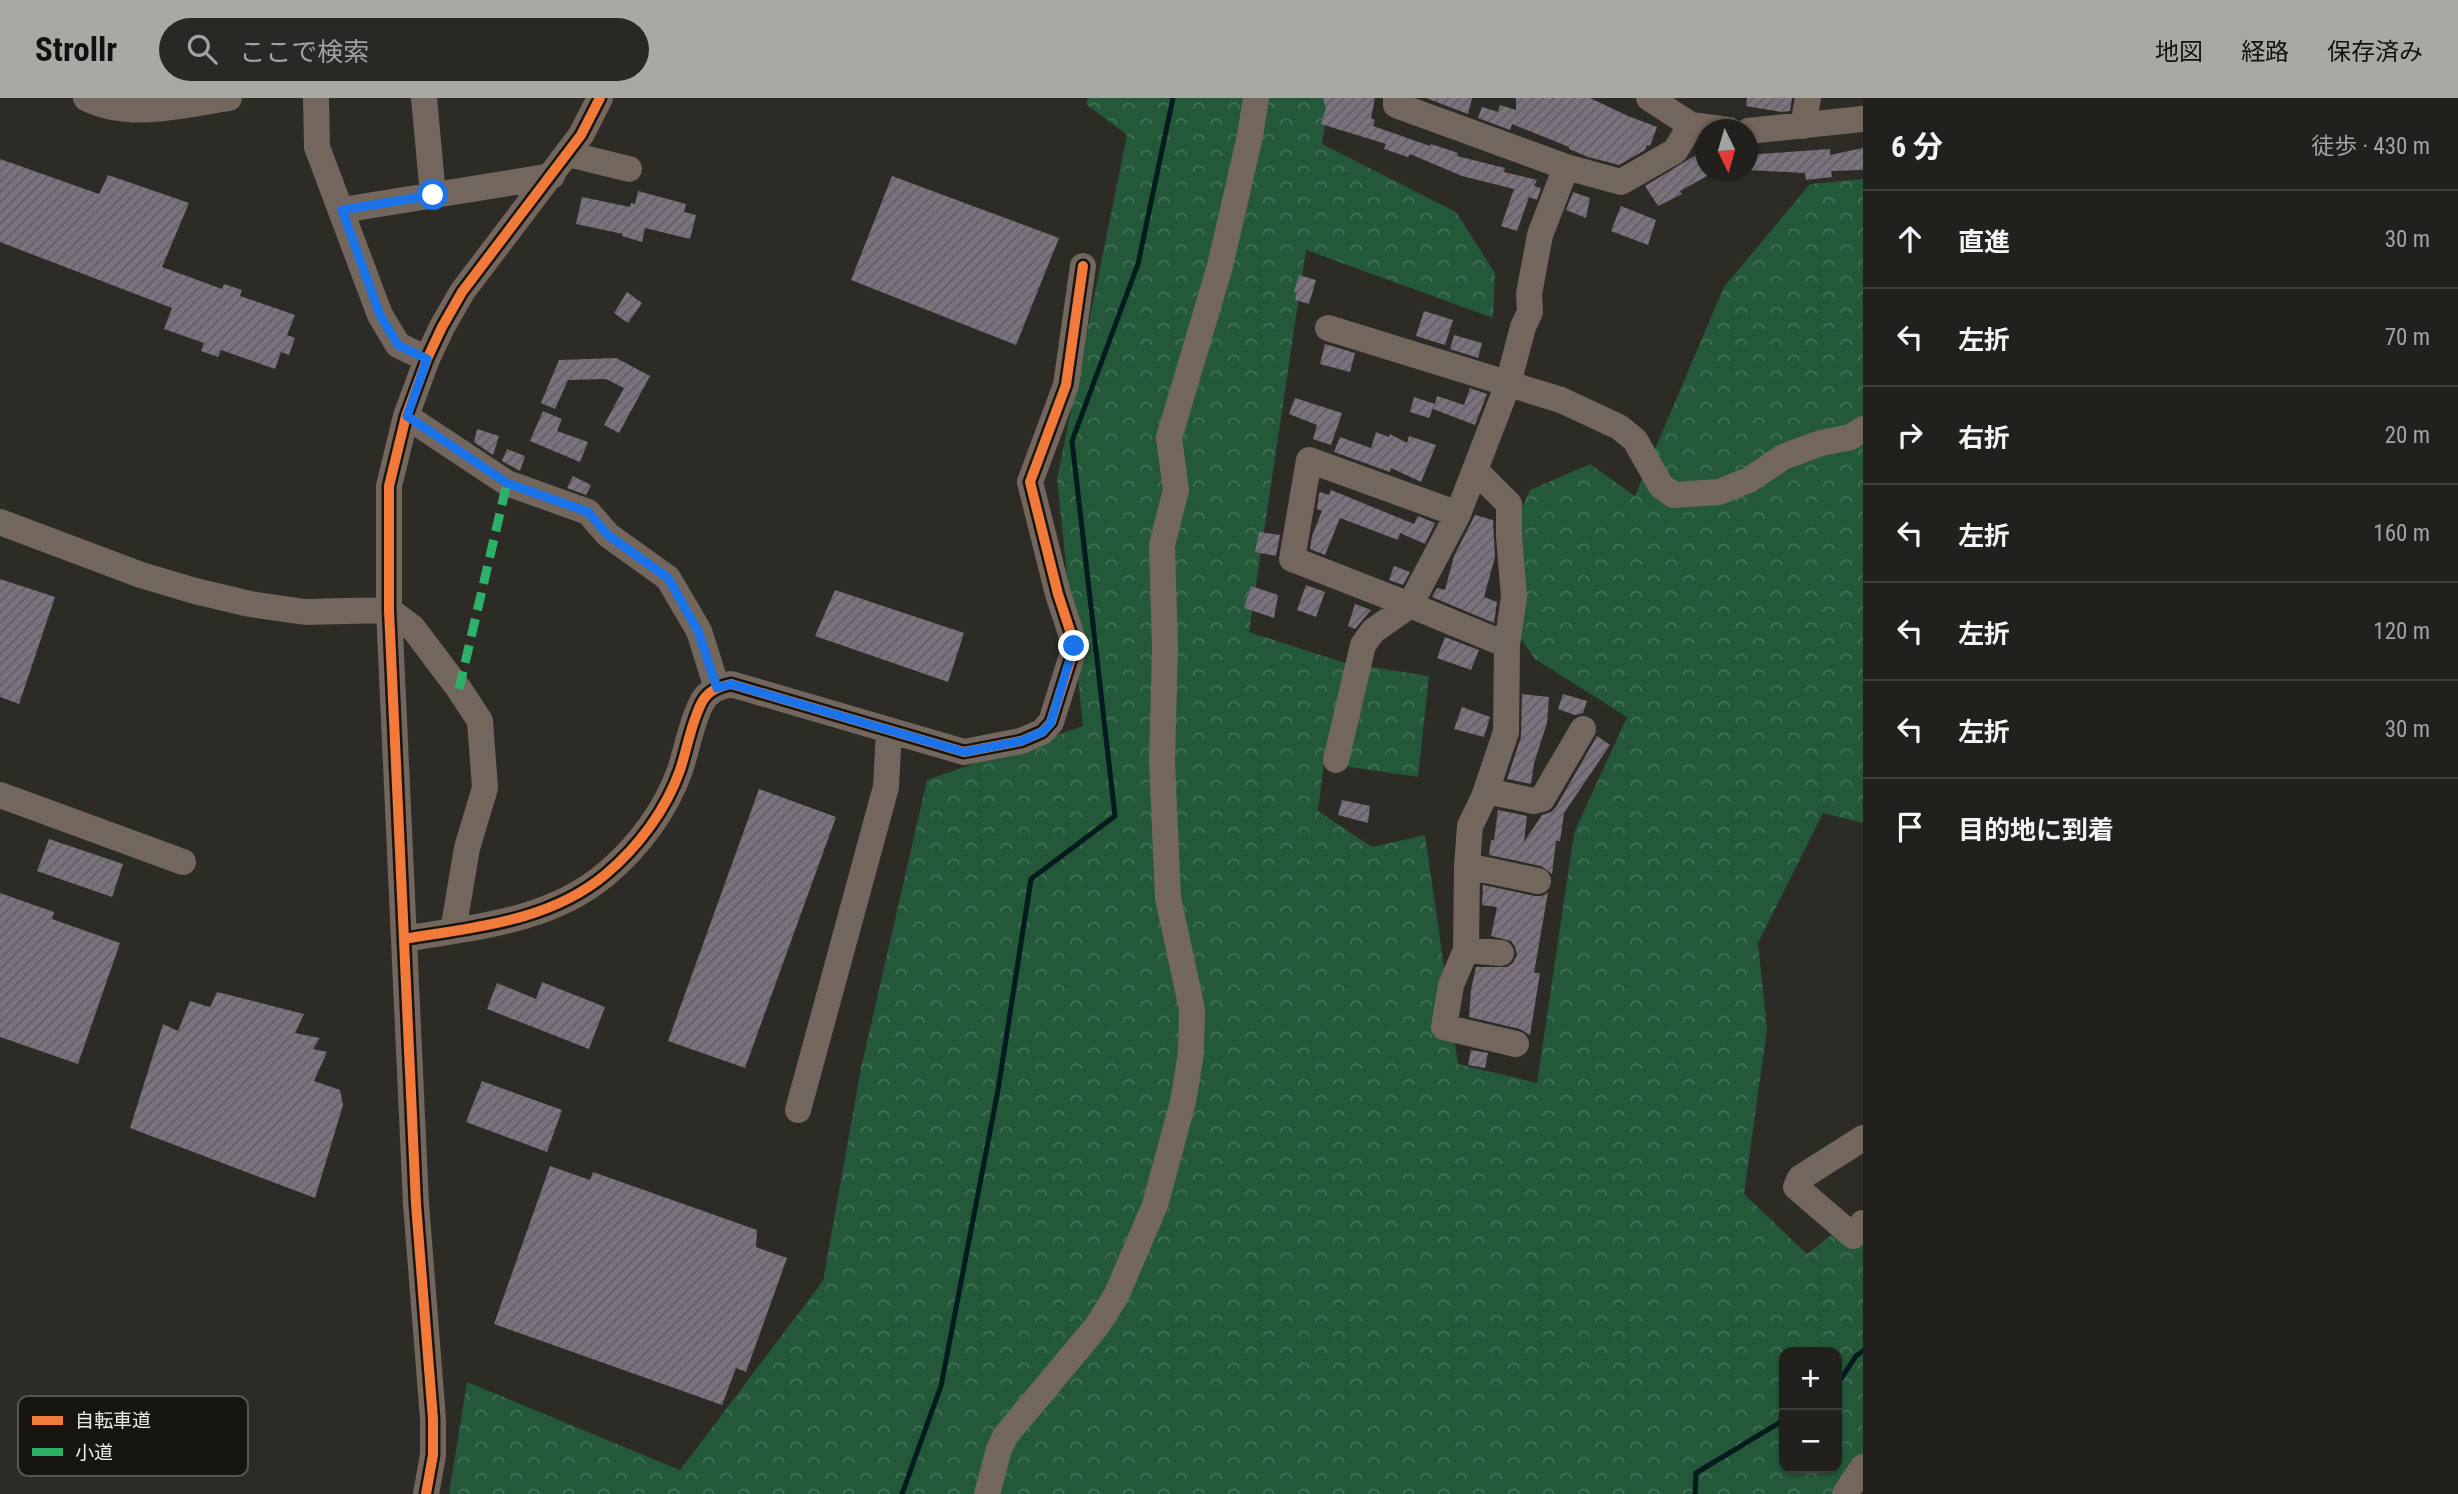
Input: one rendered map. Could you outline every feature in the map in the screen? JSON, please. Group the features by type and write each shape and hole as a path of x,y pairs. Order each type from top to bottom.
{"street":[{"path":"86,98 102,106 134,111 229,98"},
{"path":"316,98 317,147 380,315 398,345 427,359"},
{"path":"430,98 433,195"},
{"path":"426,1494 433,1455 433,1419 416,1204 389,610 389,486 407,416 427,359 462,292 568,154 600,98"},
{"path":"987,1494 999,1449 1006,1436 1097,1326 1116,1296 1155,1205 1183,1101 1191,1053 1192,1009 1168,898 1162,761 1165,647 1162,545 1176,490 1169,438 1220,266 1256,98"},
{"path":"1396,98 1396,105 1566,167 1621,182 1675,152 1691,125"},
{"path":"1649,98 1695,126"},
{"path":"1802,126 1808,98"},
{"path":"1758,130 1863,119"},
{"path":"568,154 629,169"},
{"path":"1336,760 1363,645 1373,631 1410,605 1458,514 1508,384 1523,327 1530,312 1529,295 1540,235 1566,167"},
{"path":"342,210 552,176"},
{"path":"404,939 506,922 537,913 574,895 613,867 631,851 659,814 678,774 701,703 717,688 731,684 964,752 1021,741 1042,732 1051,722 1074,646 1030,482 1066,385 1083,266"},
{"path":"1328,328 1561,400 1619,427 1635,440 1661,486 1674,495 1719,492 1749,480 1783,457 1821,443 1851,437 1863,429"},
{"path":"407,416 507,483 588,512 608,535 668,578 698,631 717,688"},
{"path":"1458,514 1309,460 1292,559 1507,645"},
{"path":"1475,470 1509,504 1508,536 1514,597 1507,645 1506,732 1486,791 1470,826 1466,950 1451,985 1444,1027 1516,1044"},
{"path":"0,523 195,592 305,612 389,610 412,628 480,721 485,788 467,848 453,931"},
{"path":"1486,791 1534,801 1542,799 1584,729"},
{"path":"798,1110 886,787 889,730"},
{"path":"0,795 183,862"},
{"path":"1467,866 1538,881"},
{"path":"1466,950 1501,953"},
{"path":"1863,1139 1800,1178 1796,1187 1853,1236 1863,1223"},
{"path":"1845,1494 1863,1467"}],"green space":[{"path":"1088,98 1329,98 1322,144 1456,212 1495,273 1493,318 1306,250 1249,632 1345,663 1429,676 1418,777 1324,763 1318,811 1372,847 1425,835 1458,1064 1537,1083 1574,833 1627,717 1535,659 1508,621 1509,536 1530,490 1590,464 1635,496 1724,287 1810,184 1863,179 1863,823 1823,813 1758,943 1767,1029 1744,1194 1807,1254 1863,1211 1863,1471 1850,1494 449,1494 467,1382 680,1470 823,1281 861,1068 927,780 1083,726 1057,479 1127,135 1086,104"}],"building":[{"path":"1323,98 1375,98 1371,118 1375,120 1373,126 1458,153 1457,156 1505,168 1504,172 1537,180 1534,186 1541,188 1537,200 1529,197 1517,231 1501,226 1514,189 1462,176 1410,154 1408,157 1384,149 1386,144 1321,124 1326,108"},
{"path":"1426,98 1472,98 1468,114"},
{"path":"1516,98 1590,98 1657,127 1650,146 1647,145 1645,150 1619,165 1588,157 1512,124 1510,130 1478,118 1482,107 1498,112 1500,105 1516,110"},
{"path":"1747,98 1792,98 1790,111 1781,112 1746,106"},
{"path":"1863,148 1863,170 1831,171 1832,177 1806,180 1805,173 1758,171 1758,154 1830,149 1830,155"},
{"path":"1695,156 1696,182 1680,191 1682,194 1658,206 1645,186"},
{"path":"0,159 99,194 108,175 189,203 162,267 222,289 224,284 242,290 240,296 295,315 287,335 295,338 289,355 281,352 275,369 221,350 218,357 201,351 204,343 164,329 172,308 0,242"},
{"path":"892,176 1059,238 1016,345 851,280"},
{"path":"638,191 686,204 684,212 696,215 690,239 645,228 642,242 622,236 623,234 576,224 582,197 630,207 631,203 635,204"},
{"path":"1573,192 1590,198 1586,218 1566,210"},
{"path":"1621,206 1656,220 1648,245 1611,231"},
{"path":"1299,275 1316,280 1309,304 1295,300 1297,293 1294,292"},
{"path":"627,292 642,303 628,323 614,313"},
{"path":"1424,311 1453,320 1445,345 1416,336"},
{"path":"1454,335 1482,343 1478,358 1450,349"},
{"path":"1325,344 1355,353 1350,372 1320,364"},
{"path":"616,358 650,376 619,433 604,425 624,388 606,379 568,380 555,409 541,403 559,360"},
{"path":"1470,388 1487,394 1475,425 1433,409 1434,406 1429,418 1410,412 1414,397 1435,404 1437,396 1464,405"},
{"path":"1295,398 1342,413 1331,445 1313,439 1317,425 1289,414"},
{"path":"543,411 562,419 557,431 588,442 580,462 530,441"},
{"path":"477,429 499,436 493,455 474,442"},
{"path":"1376,432 1389,437 1390,434 1407,443 1409,436 1436,445 1421,482 1391,468 1390,472 1334,452 1340,437 1371,448"},
{"path":"507,449 525,456 520,471 502,461"},
{"path":"573,476 591,485 586,495 567,488"},
{"path":"1331,490 1414,524 1418,516 1435,523 1425,544 1400,533 1398,540 1340,518 1325,555 1310,549 1322,511 1317,509 1319,494 1329,495"},
{"path":"1475,515 1493,520 1495,557 1484,597 1497,602 1494,623 1432,597 1437,588 1445,590 1454,556"},
{"path":"1259,532 1280,535 1276,556 1255,552"},
{"path":"1394,566 1410,572 1403,585 1389,580"},
{"path":"0,579 55,597 19,704 0,697"},
{"path":"1306,585 1325,592 1316,617 1297,610"},
{"path":"1251,586 1278,595 1274,618 1244,608"},
{"path":"835,590 964,633 948,682 815,636"},
{"path":"1355,604 1371,610 1355,629 1348,626"},
{"path":"1445,637 1479,650 1471,670 1437,658"},
{"path":"1522,694 1549,697 1547,723 1534,763 1531,784 1507,779 1521,737"},
{"path":"1563,694 1587,701 1583,713 1575,715 1558,709"},
{"path":"1462,707 1490,717 1484,737 1454,729"},
{"path":"1597,736 1610,745 1564,813 1560,841 1556,841 1552,874 1541,866 1489,855 1498,810 1527,816 1524,842 1542,815 1556,807"},
{"path":"759,789 836,817 745,1068 668,1041"},
{"path":"1342,800 1370,806 1368,823 1338,815"},
{"path":"49,839 123,864 112,897 37,871"},
{"path":"1483,885 1535,896 1548,892 1534,973 1540,973 1530,1035 1520,1029 1469,1017 1476,967 1507,967 1517,955 1511,941 1491,936 1497,907 1482,905"},
{"path":"0,893 54,912 52,919 120,943 78,1064 0,1037"},
{"path":"542,982 605,1007 589,1049 487,1009 497,983 536,999"},
{"path":"217,992 304,1014 295,1033 320,1038 313,1049 327,1052 314,1081 340,1090 343,1105 315,1198 130,1128 163,1024 178,1031 190,1001 210,1007"},
{"path":"1471,1050 1488,1053 1485,1068 1468,1065"},
{"path":"482,1081 562,1110 547,1152 466,1122"},
{"path":"550,1166 590,1180 593,1172 757,1230 756,1247 787,1258 746,1372 736,1368 722,1405 494,1324"}],"waterway":[{"path":"902,1494 941,1386 998,1090 1031,879 1115,816 1072,441 1138,264 1173,98"},
{"path":"1842,1377 1856,1356 1863,1351"},
{"path":"1695,1494 1696,1473 1779,1423"}],"marked path":[{"path":"459,689 507,483"}],"cycle path":[{"path":"426,1494 433,1455 433,1419 416,1204 389,610 389,486 406,416 442,327 462,292 581,135 600,98"},
{"path":"404,939 484,926 535,912 560,903 606,874 640,840 667,799 680,770 703,700 713,690 731,684 964,752 1021,741 1042,732 1051,722 1075,646 1058,594 1030,482 1066,385 1083,266"}],"route":[{"path":"433,195 342,210 380,315 398,345 427,359 407,416 507,483 588,512 608,535 668,578 698,631 717,688 731,684 964,752 1021,741 1042,732 1051,722 1074,646"}]}
